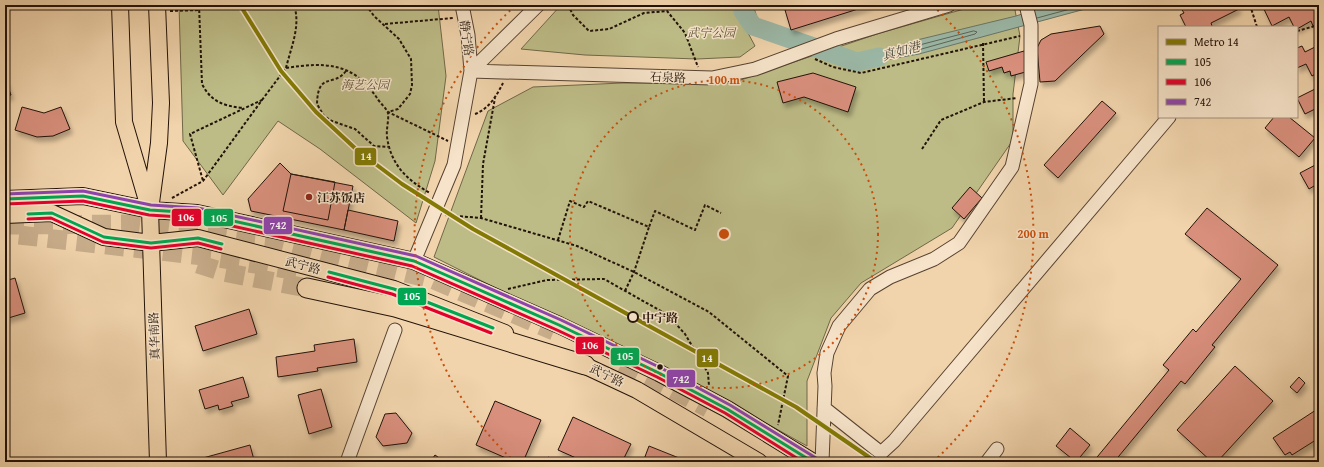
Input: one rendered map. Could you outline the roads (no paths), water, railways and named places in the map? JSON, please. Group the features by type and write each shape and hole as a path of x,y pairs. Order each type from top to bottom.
{"highway":[{"path":"307,288 395,307 585,365"}],"main road":[{"name":"真华南路","path":"120,5 124,122 150,210"},
{"name":"真华南路","path":"157,8 161,103 159,143 150,210 158,462"},
{"path":"5,199 83,196 150,210 197,213 414,261 659,373 775,438 813,462"},
{"name":"武宁路","path":"5,215 52,213 104,237 151,243 198,238 394,289 585,365 637,390 759,462"}],"street":[{"path":"414,261 454,165 471,71 538,5"},
{"name":"石泉路","path":"471,71 712,78 755,69 836,39 949,5"},
{"path":"822,462 824,373 827,353 839,326 870,289 890,277 934,260 958,243 1012,167 1032,84 1031,29 1026,5"},
{"name":"静宁路","path":"463,11 468,35 471,71"},
{"path":"824,408 881,453 894,441 1168,118"},
{"path":"347,462 395,330"},
{"path":"987,462 997,449"}],"water":[{"path":"742,5 753,5 758,20 811,40 802,43 784,43 753,26"},
{"path":"1049,5 1100,5 919,54 857,65 816,56 826,51 858,62 917,40 1016,16"}],"waterway":[{"name":"真如港","path":"742,5 743,11 753,26 857,62 879,57"}],"tunnel":[{"path":"5,225 133,224 281,242 434,280 554,331"},
{"path":"19,235 212,257 304,272"},
{"path":"198,264 223,272 307,288"},
{"path":"622,363 708,408"}],"metro line":[{"name":"14","path":"240,5 281,71 316,112 357,150 402,184 473,229 796,407 876,462"}],"place":[{"name":"江苏饭店","path":"309,197"},
{"name":"中宁路","path":"633,317"}],"park label":[{"name":"武宁公园","path":"711,32"},
{"name":"海艺公园","path":"365,84"}]}
